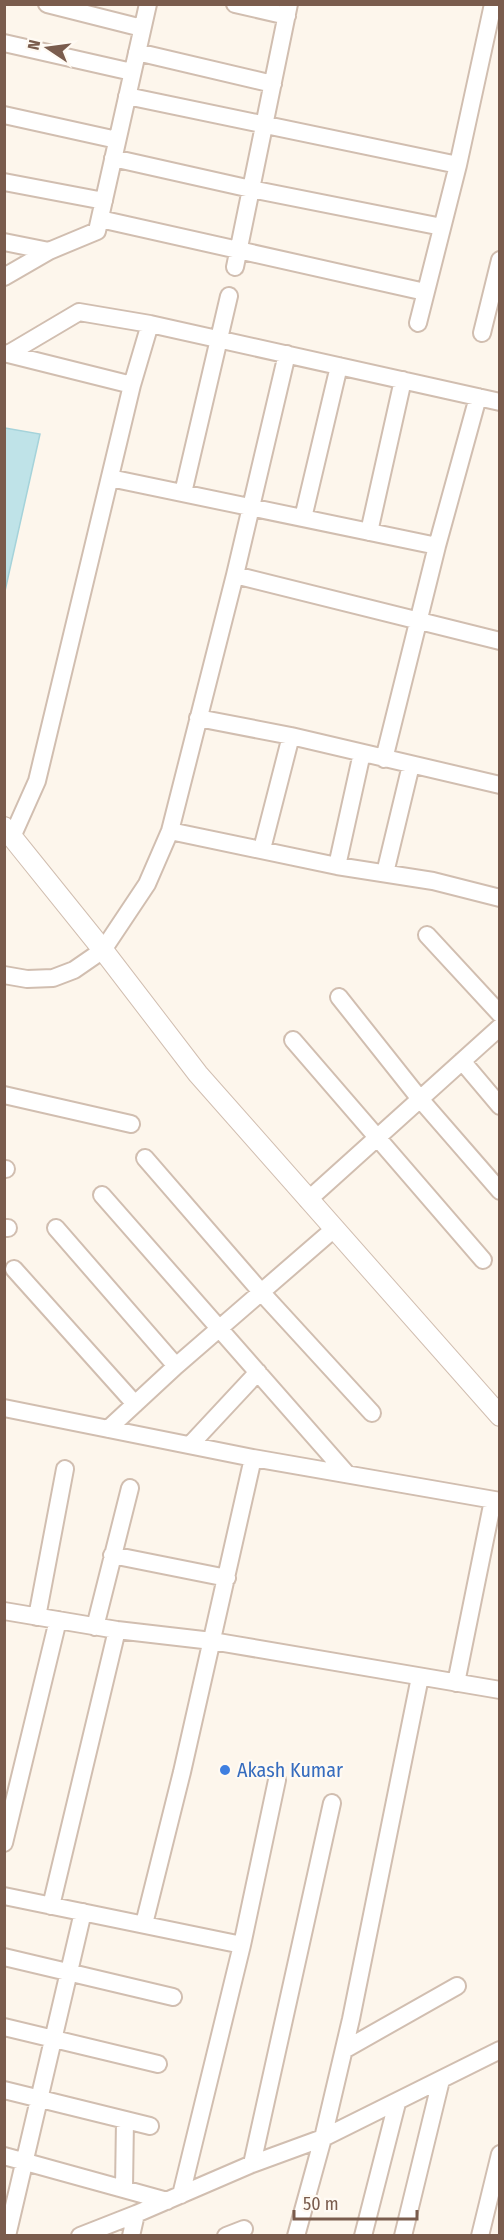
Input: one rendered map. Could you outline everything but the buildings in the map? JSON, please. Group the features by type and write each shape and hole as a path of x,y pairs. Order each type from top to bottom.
{"street":[{"path":"47,4 142,28"},
{"path":"4,277 49,251 97,231 148,4"},
{"path":"235,4 288,10 237,259"},
{"path":"418,322 458,165 493,4"},
{"path":"4,43 132,72"},
{"path":"137,52 273,84"},
{"path":"127,96 458,165"},
{"path":"4,115 117,140"},
{"path":"113,159 442,227"},
{"path":"4,182 104,201"},
{"path":"100,219 237,259 425,292"},
{"path":"4,242 49,251"},
{"path":"482,333 500,260"},
{"path":"183,493 229,296"},
{"path":"6,354 80,312 150,324 500,402"},
{"path":"150,324 132,385 37,781 8,832 103,950 198,1074 500,1416"},
{"path":"6,354 132,385"},
{"path":"4,975 27,979 53,978 74,970 103,950 147,884 170,831 235,575 287,354"},
{"path":"303,518 339,366"},
{"path":"369,532 403,380"},
{"path":"384,759 437,546 478,397"},
{"path":"110,478 437,546"},
{"path":"235,575 500,641"},
{"path":"198,718 291,736 500,785"},
{"path":"262,849 291,736"},
{"path":"337,866 362,753"},
{"path":"385,873 411,765"},
{"path":"170,831 337,866 433,880 500,898"},
{"path":"427,935 500,1014"},
{"path":"339,997 420,1099 500,1191"},
{"path":"308,1200 500,1027"},
{"path":"293,1040 379,1136 483,1260"},
{"path":"462,1061 500,1106"},
{"path":"4,1095 131,1124"},
{"path":"145,1158 262,1293 372,1413"},
{"path":"102,1195 347,1474"},
{"path":"56,1228 176,1366"},
{"path":"108,1429 176,1366 334,1229"},
{"path":"14,1269 135,1404"},
{"path":"190,1445 258,1372"},
{"path":"4,1408 253,1458 496,1500 456,1683"},
{"path":"144,1924 227,1578 253,1458"},
{"path":"37,1617 65,1470"},
{"path":"95,1627 130,1488"},
{"path":"112,1555 227,1578"},
{"path":"4,1611 95,1627 212,1641 500,1690"},
{"path":"4,1843 58,1620"},
{"path":"51,1906 117,1630"},
{"path":"297,2235 344,2050 420,1677"},
{"path":"174,2198 242,1945 277,1780"},
{"path":"252,2164 332,1803"},
{"path":"4,1896 242,1945"},
{"path":"7,2226 25,2160 83,1912"},
{"path":"4,1957 173,1997"},
{"path":"344,2050 457,1986"},
{"path":"4,2028 158,2064"},
{"path":"80,2235 136,2214 252,2164 323,2138 500,2050"},
{"path":"403,2235 441,2080"},
{"path":"4,2090 150,2126"},
{"path":"363,2235 397,2103"},
{"path":"124,2188 125,2120"},
{"path":"480,2235 500,2154"},
{"path":"4,2156 124,2188 174,2198"},
{"path":"131,2235 136,2214"},
{"path":"226,2235 244,2229"}],"water":[{"path":"4,428 40,434 5,591"}],"place":[{"name":"Akash Kumar","path":"225,1770"}]}
